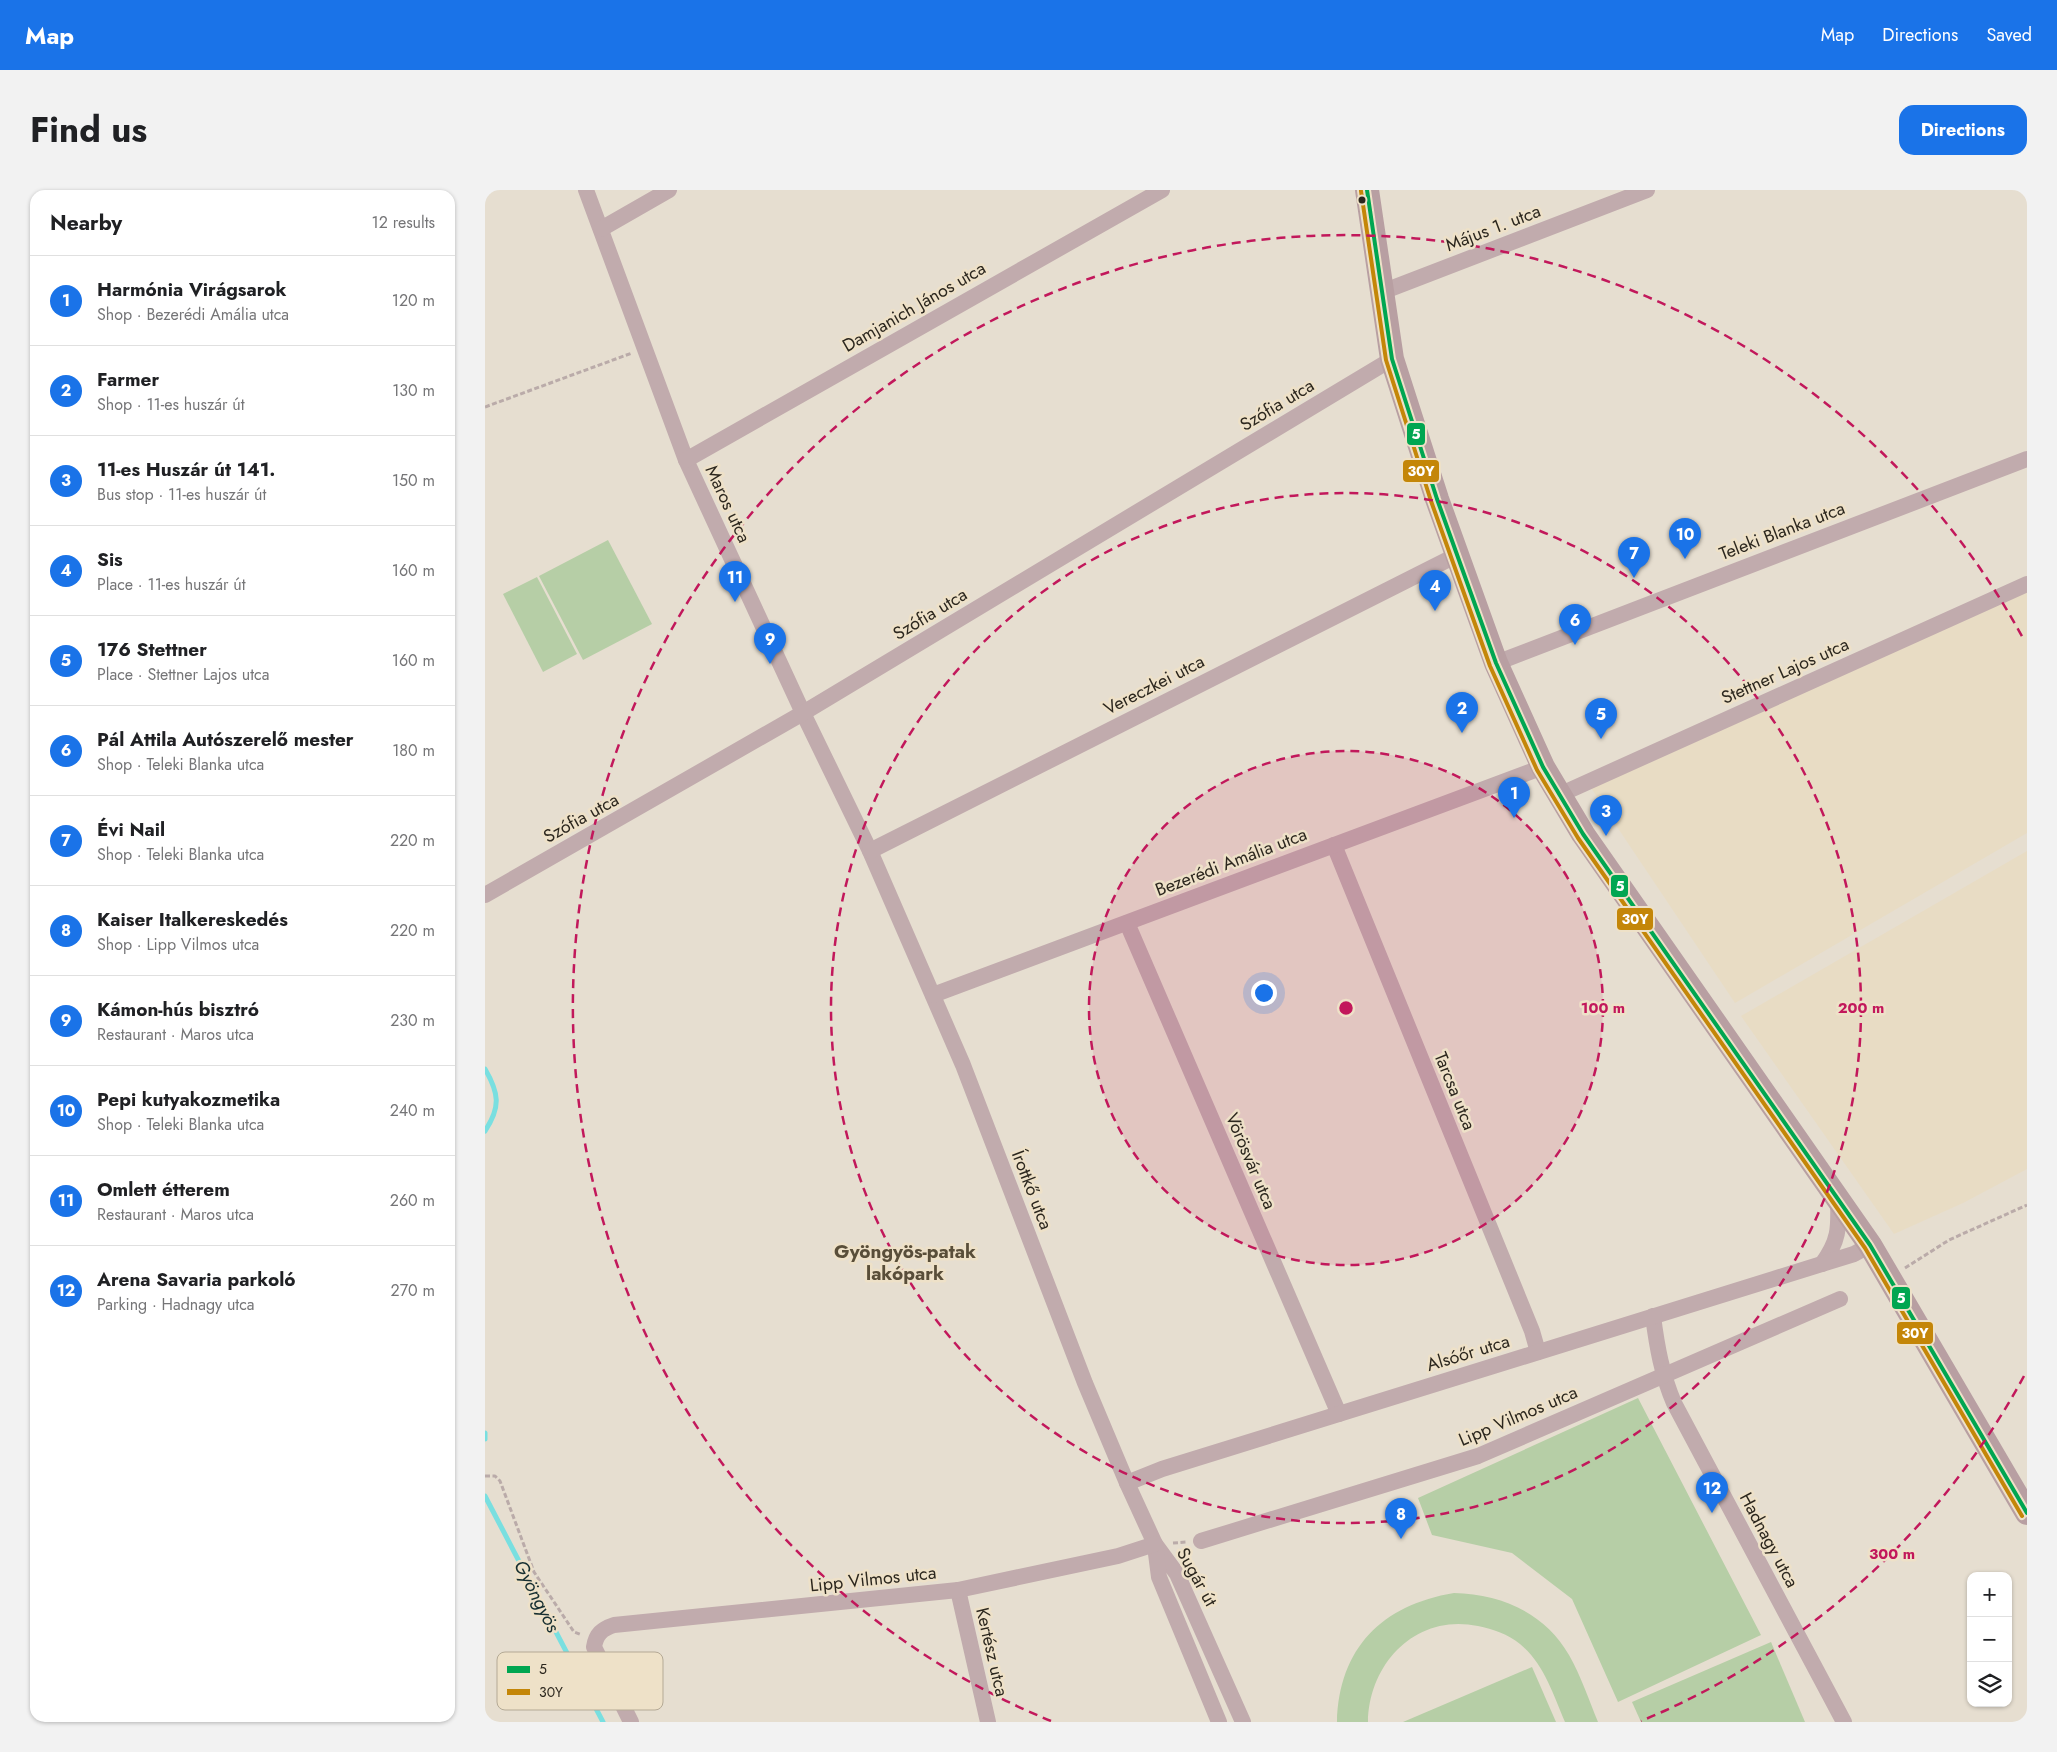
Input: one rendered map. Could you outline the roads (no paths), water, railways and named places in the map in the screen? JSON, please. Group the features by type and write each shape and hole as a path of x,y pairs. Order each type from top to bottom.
{"main road":[{"path":"1367,190 1392,359 1457,555 1496,663 1543,767 1583,834 1870,1245 2027,1513"}],"street":[{"name":"Maros utca","path":"586,190 685,460 803,713 870,851"},
{"path":"601,229 669,190"},
{"name":"Damjanich János utca","path":"685,460 1162,190"},
{"name":"Május 1. utca","path":"1382,292 1647,190"},
{"name":"Szófia utca","path":"485,895 803,713 1392,359"},
{"name":"Teleki Blanka utca","path":"1496,663 2027,459"},
{"name":"Vereczkei utca","path":"870,851 1457,555"},
{"name":"Stettner Lajos utca","path":"1559,795 2027,584"},
{"name":"Bezerédi Amália utca","path":"933,996 1543,767"},
{"name":"Tarcsa utca","path":"1333,845 1528,1322 1538,1352"},
{"name":"Írottkő utca","path":"870,851 966,1074 1085,1383 1155,1544"},
{"name":"Vörösvár utca","path":"1127,923 1339,1414"},
{"path":"1822,1264 1835,1244 1838,1234 1838,1197"},
{"name":"Alsóőr utca","path":"1127,1483 1162,1469 1822,1264 1853,1254 1870,1245"},
{"name":"Lipp Vilmos utca","path":"1201,1541 1479,1456 1663,1374 1840,1299"},
{"name":"Hadnagy utca","path":"1653,1316 1663,1374 1674,1404 1844,1722"},
{"name":"Lipp Vilmos utca","path":"595,1652 595,1637 604,1629 614,1625 957,1590 1119,1556 1155,1544"},
{"name":"Sugár út","path":"1155,1544 1159,1577 1219,1722"},
{"name":"Sugár út","path":"1155,1544 1177,1574 1243,1722"},
{"name":"Kertész utca","path":"957,1590 987,1722"},
{"name":"Lipp Vilmos utca","path":"625,1710 631,1722"}],"waterway":[{"name":"Gyöngyös","path":"485,1069 493,1085 496,1100 494,1115 485,1131"},
{"name":"Gyöngyös","path":"485,1433 485,1439"},
{"name":"Gyöngyös","path":"485,1496 566,1652"},
{"name":"Gyöngyös","path":"597,1710 603,1722"}],"place":[{"name":"Pepi kutyakozmetika","path":"1685,559"},
{"name":"Évi Nail","path":"1634,578"},
{"name":"Omlett étterem","path":"735,602"},
{"name":"Sis","path":"1435,611"},
{"name":"Pál Attila Autószerelő mester","path":"1575,645"},
{"name":"Kámon-hús bisztró","path":"770,664"},
{"name":"Farmer","path":"1462,733"},
{"name":"176 Stettner","path":"1601,739"},
{"name":"Harmónia Virágsarok","path":"1514,818"},
{"name":"11-es Huszár út 141.","path":"1606,836"},
{"name":"Arena Savaria parkoló","path":"1712,1513"},
{"name":"Kaiser Italkereskedés","path":"1401,1539"}],"district":[{"name":"Gyöngyös-patak lakópark","path":"905,1262"}]}
